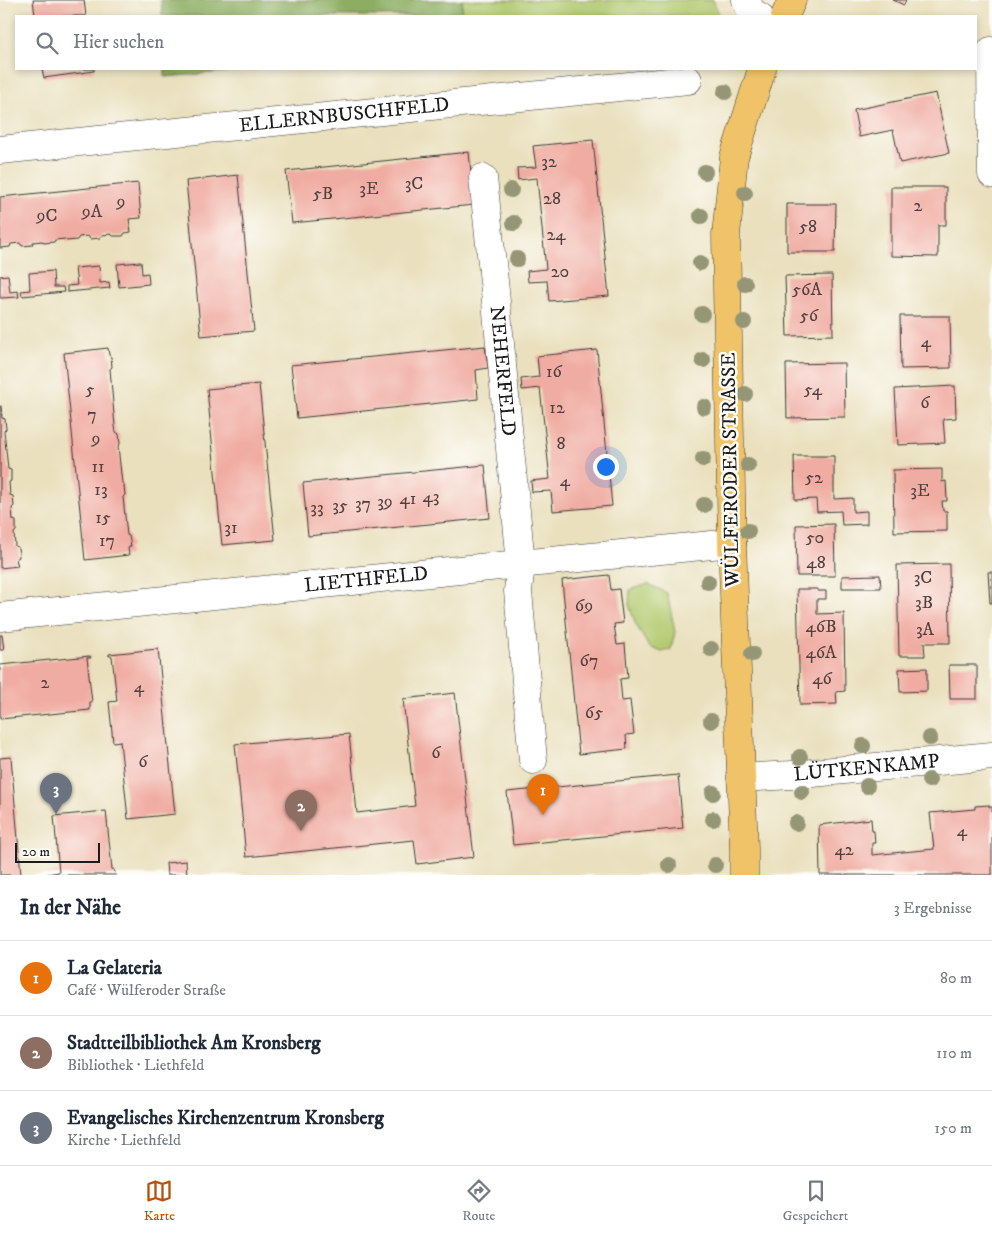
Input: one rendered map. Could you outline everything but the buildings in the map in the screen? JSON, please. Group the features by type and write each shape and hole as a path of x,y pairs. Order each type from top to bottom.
{"main road":[{"path":"785,15 792,0"},
{"name":"WÜLFERODER STRASSE","path":"744,875 732,543 726,235 734,157 762,70"}],"street":[{"path":"746,0 752,12 757,15"},
{"path":"986,51 992,174"},
{"name":"ELLERNBUSCHFELD","path":"0,150 688,80"},
{"name":"NEHERFELD","path":"483,178 522,564 518,591 533,760"},
{"name":"LIETHFELD","path":"0,617 732,543"},
{"name":"LÜTKENKAMP","path":"741,778 992,756"}],"green space":[{"path":"161,0 462,0 462,15 162,15"},
{"path":"462,0 713,0 720,15 462,15"},
{"path":"165,70 247,70 165,77"},
{"path":"648,584 667,593 675,632 671,649 662,652 649,647 636,625 629,605 630,590"}],"place":[{"name":"Evangelisches Kirchenzentrum Kronsberg","path":"56,814"},
{"name":"La Gelateria","path":"543,815"},
{"name":"Stadtteilbibliothek Am Kronsberg","path":"301,831"}]}
